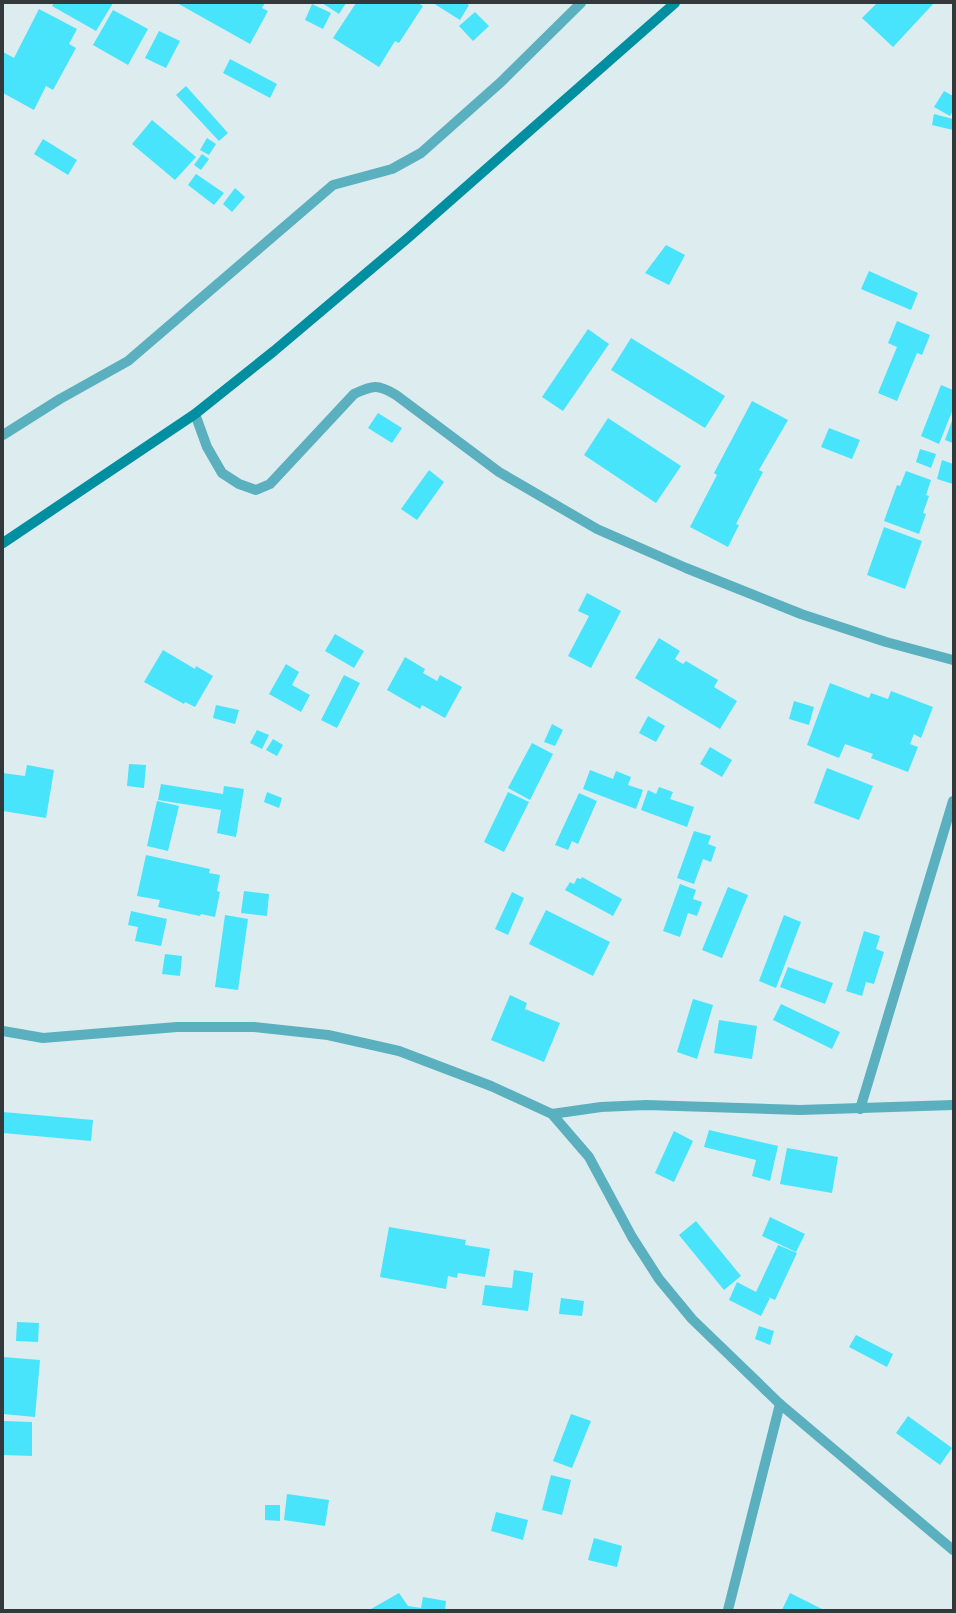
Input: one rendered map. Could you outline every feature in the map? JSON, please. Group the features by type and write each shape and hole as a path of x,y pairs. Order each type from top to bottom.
{"main road":[{"path":"3,543 195,414 274,351 409,237 675,3"}],"street":[{"path":"3,435 60,399 128,361 333,185 392,169 421,153 501,82 581,3"},
{"path":"195,414 207,447 222,473 239,484 256,490 270,484 354,394 371,386 384,388 396,395 499,472 597,530 686,568 801,614 886,642 953,660"},
{"path":"860,1109 953,801"},
{"path":"3,1031 43,1038 177,1027 254,1027 328,1035 399,1051 491,1086 552,1114 589,1156 632,1237 658,1279 692,1319 780,1404 953,1550"},
{"path":"552,1114 601,1107 646,1105 757,1110 860,1109 953,1105"},
{"path":"728,1610 780,1404"}],"building":[{"path":"54,3 113,3 96,31 52,6"},
{"path":"177,3 265,3 262,8 268,11 250,44"},
{"path":"322,3 346,3 339,14"},
{"path":"356,3 418,3 423,6 399,43 395,41 379,67 333,38"},
{"path":"433,3 465,3 469,5 460,20"},
{"path":"877,3 934,3 893,47 862,18"},
{"path":"312,4 331,13 323,29 305,20"},
{"path":"39,9 77,29 69,44 76,48 53,90 46,86 34,110 3,93 3,52 14,58"},
{"path":"113,10 148,29 128,65 93,45"},
{"path":"475,12 489,26 473,41 459,26"},
{"path":"159,31 180,41 166,68 145,58"},
{"path":"230,59 277,84 270,98 223,73"},
{"path":"186,86 228,133 219,141 176,95"},
{"path":"944,91 953,96 953,111 950,116 934,107"},
{"path":"934,114 953,119 953,130 932,125"},
{"path":"152,120 196,157 175,180 132,144"},
{"path":"207,138 216,144 209,155 200,150"},
{"path":"43,139 77,160 68,175 34,154"},
{"path":"202,154 209,159 201,170 194,165"},
{"path":"196,174 224,193 214,205 188,185"},
{"path":"235,188 245,197 232,212 223,204"},
{"path":"666,245 685,255 669,285 645,273"},
{"path":"869,271 918,293 911,310 861,289"},
{"path":"897,321 930,335 922,355 917,353 897,401 878,393 897,347 888,343"},
{"path":"588,329 609,344 563,411 542,397"},
{"path":"631,338 725,396 705,428 611,370"},
{"path":"941,385 953,390 953,409 939,444 921,436"},
{"path":"752,401 788,420 759,470 763,472 736,524 739,525 728,547 690,527 717,475 714,473"},
{"path":"378,413 402,428 392,443 368,428"},
{"path":"608,418 681,466 656,503 584,455"},
{"path":"953,418 953,443 945,440"},
{"path":"829,428 860,440 852,459 821,447"},
{"path":"920,449 936,454 931,468 916,462"},
{"path":"942,460 953,464 953,484 937,479"},
{"path":"429,470 444,482 417,520 401,509"},
{"path":"906,471 931,480 926,495 929,496 923,513 926,514 919,534 884,521 897,485 900,486"},
{"path":"884,527 922,541 905,589 867,575"},
{"path":"587,593 621,611 591,668 568,656 589,616 578,611"},
{"path":"335,634 364,651 354,668 325,651"},
{"path":"659,638 680,651 675,659 683,664 686,661 718,680 714,687 737,701 720,729 635,678"},
{"path":"163,650 195,669 196,666 213,676 195,707 185,702 184,704 144,682"},
{"path":"405,657 425,669 423,673 437,681 440,675 462,687 445,718 422,705 420,709 387,690"},
{"path":"286,664 299,672 292,685 310,695 301,712 269,694"},
{"path":"344,675 360,683 337,728 321,720"},
{"path":"830,683 869,698 871,693 888,699 891,691 933,707 921,738 914,734 910,744 918,747 908,772 871,758 873,754 845,744 839,758 807,745"},
{"path":"794,701 814,707 809,725 789,719"},
{"path":"216,705 239,710 235,724 213,718"},
{"path":"648,716 665,726 656,742 639,733"},
{"path":"552,724 563,730 555,746 544,742"},
{"path":"257,730 269,735 262,749 250,743"},
{"path":"273,739 283,745 277,756 266,750"},
{"path":"532,743 553,754 530,800 508,788"},
{"path":"710,747 732,760 722,777 700,764"},
{"path":"129,764 146,765 144,788 127,786"},
{"path":"27,765 54,770 46,818 3,811 3,773 25,776"},
{"path":"827,768 873,786 859,820 814,803"},
{"path":"590,770 613,779 616,771 631,777 628,785 643,790 636,809 583,789"},
{"path":"161,784 223,794 224,786 244,789 236,837 217,833 221,810 158,800"},
{"path":"659,787 673,792 670,799 694,807 687,827 641,810 648,790 656,794"},
{"path":"267,792 282,798 279,808 264,802"},
{"path":"508,792 529,802 504,852 484,842"},
{"path":"579,793 597,801 578,844 572,841 568,850 555,845"},
{"path":"157,801 179,806 168,851 147,846"},
{"path":"694,831 711,836 708,844 716,847 711,862 703,859 694,884 677,878"},
{"path":"146,855 210,869 209,873 220,875 217,891 220,892 215,917 201,914 200,916 158,907 160,900 137,896"},
{"path":"582,877 622,899 613,916 565,890 570,882 574,884 577,878 581,879"},
{"path":"680,884 696,890 693,899 702,902 697,916 688,913 680,937 663,931"},
{"path":"728,887 748,895 722,958 702,950"},
{"path":"244,891 269,894 267,916 241,913"},
{"path":"512,892 524,898 508,935 495,929"},
{"path":"546,910 610,942 593,976 529,944"},
{"path":"131,911 167,919 161,946 135,941 138,927 128,925"},
{"path":"225,915 248,919 238,990 215,987"},
{"path":"784,915 801,922 776,988 759,981"},
{"path":"864,931 880,936 876,949 884,952 874,984 866,982 862,996 846,991"},
{"path":"165,954 182,956 180,976 162,974"},
{"path":"788,967 833,983 825,1004 780,987"},
{"path":"510,995 527,1003 525,1009 560,1023 544,1062 491,1040"},
{"path":"693,999 713,1005 697,1059 677,1052"},
{"path":"781,1004 840,1032 832,1049 773,1020"},
{"path":"719,1020 757,1026 752,1059 714,1053"},
{"path":"3,1112 93,1120 91,1141 3,1133"},
{"path":"709,1130 778,1146 770,1181 752,1176 756,1160 704,1147"},
{"path":"674,1131 693,1141 674,1182 655,1173"},
{"path":"787,1148 838,1157 832,1193 780,1184"},
{"path":"770,1217 805,1234 796,1252 762,1236"},
{"path":"696,1221 741,1276 724,1290 679,1235"},
{"path":"389,1227 466,1240 465,1245 490,1249 485,1277 458,1273 457,1278 448,1276 446,1289 380,1277"},
{"path":"778,1245 797,1253 775,1300 759,1293 770,1298 761,1316 729,1300 737,1282 756,1292"},
{"path":"514,1270 533,1273 528,1311 482,1305 485,1285 512,1288"},
{"path":"561,1298 584,1301 582,1316 559,1314"},
{"path":"17,1322 39,1323 38,1342 16,1341"},
{"path":"759,1326 774,1331 770,1345 755,1339"},
{"path":"856,1335 893,1354 887,1367 849,1347"},
{"path":"3,1357 40,1360 35,1417 3,1414"},
{"path":"571,1414 591,1421 572,1468 553,1461"},
{"path":"908,1416 952,1448 940,1465 896,1433"},
{"path":"3,1421 32,1422 32,1456 3,1455"},
{"path":"551,1475 571,1480 562,1515 542,1510"},
{"path":"287,1494 329,1500 325,1526 284,1520"},
{"path":"265,1505 280,1505 280,1521 265,1520"},
{"path":"496,1512 528,1520 523,1540 491,1531"},
{"path":"594,1538 622,1546 617,1567 588,1560"},
{"path":"399,1593 408,1606 421,1608 423,1597 446,1601 445,1610 371,1609"},
{"path":"790,1593 824,1610 782,1610"}]}
